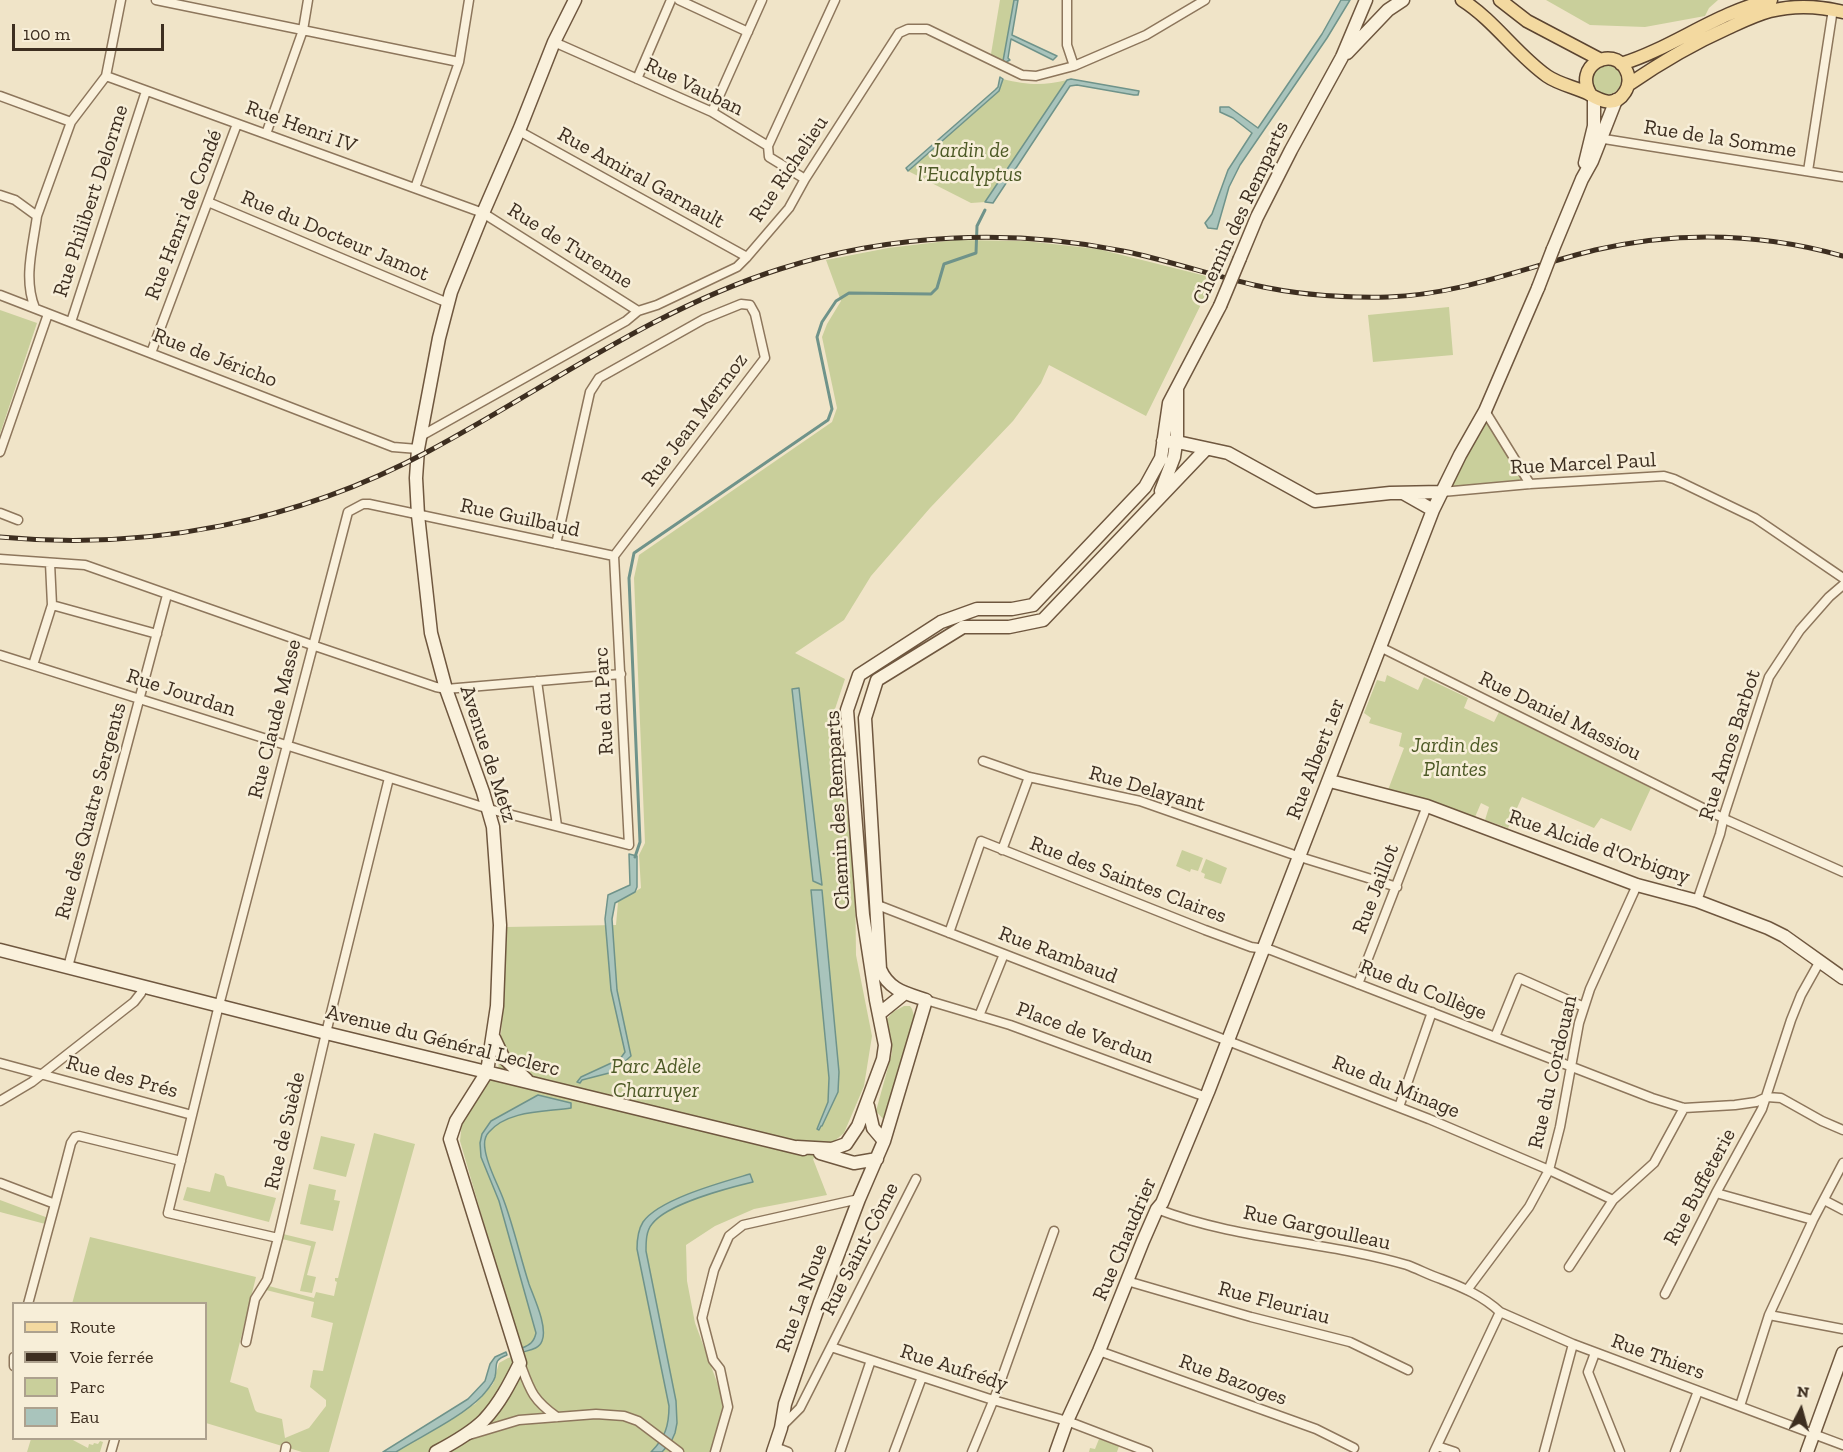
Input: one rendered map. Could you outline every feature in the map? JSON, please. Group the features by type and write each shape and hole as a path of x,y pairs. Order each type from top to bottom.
{"main road":[{"path":"1462,0 1498,29 1549,78 1601,101 1609,102 1622,96 1628,85 1669,58 1757,16 1770,11 1798,7 1838,10"},
{"path":"1500,0 1527,21 1601,60 1615,60 1626,70 1628,85"},
{"path":"1621,64 1646,56 1739,10 1771,0"},
{"path":"1592,96 1585,83 1587,71 1601,60"}],"street":[{"path":"35,308 31,298 29,276 37,216 71,122 106,76 120,0"},
{"path":"156,0 459,62"},
{"path":"266,134 303,30 308,0"},
{"path":"415,188 459,62 469,0"},
{"name":"Avenue de Metz","path":"487,1072 497,1006 500,925 493,827 489,809 446,689 431,633 418,515 416,478 418,449 450,292 519,131 554,42 575,0"},
{"path":"637,79 670,0"},
{"path":"679,0 748,32"},
{"path":"712,112 762,0"},
{"path":"768,146 835,0"},
{"path":"1067,0 1067,45 1074,66"},
{"name":"Rue Richelieu","path":"421,436 626,321 638,310 657,305 737,267 789,208 805,179 899,33 908,28 927,29 1022,75 1036,76 1074,66 1146,35 1205,0"},
{"name":"Chemin des Remparts","path":"797,1147 822,1149 846,1144 855,1132 868,1105 883,1059 885,1045 863,915 847,710 859,675 941,622 977,609 1012,609 1033,604 1145,487 1161,458 1168,403 1220,306 1257,217 1342,57 1366,0"},
{"name":"Chemin des Remparts","path":"1342,57 1388,10 1403,0"},
{"path":"1808,171 1838,10"},
{"name":"Rue Vauban","path":"554,42 712,112 768,146 769,157 805,179"},
{"name":"Rue Henri IV","path":"106,76 483,213"},
{"name":"Rue Philibert Delorme","path":"71,322 146,90"},
{"path":"0,96 71,122"},
{"path":"1592,96 1597,137"},
{"name":"Rue Albert 1er","path":"1228,1041 1433,510 1485,411 1582,179 1592,161 1597,137 1616,100"},
{"name":"Rue Henri de Condé","path":"151,353 237,124"},
{"name":"Rue Amiral Garnault","path":"519,131 747,257"},
{"name":"Rue de la Somme","path":"1597,137 1843,177"},
{"path":"0,195 15,200 37,216"},
{"name":"Rue du Docteur Jamot","path":"208,202 448,303"},
{"name":"Rue de Turenne","path":"483,213 638,310"},
{"name":"Rue de Jéricho","path":"0,296 393,447 418,449"},
{"name":"Rue Jean Mermoz","path":"556,544 590,392 598,378 704,319 741,304 750,305 755,314 765,358 614,556"},
{"path":"0,452 48,314"},
{"name":"Chemin des Remparts","path":"1159,496 1174,457 1177,387"},
{"path":"1485,411 1530,484"},
{"path":"1163,441 1228,453 1315,501 1402,493 1442,492"},
{"name":"Chemin des Remparts","path":"926,1000 888,984 880,969 865,718 877,680 963,627 1009,627 1043,620 1206,449"},
{"name":"Rue Marcel Paul","path":"1442,492 1664,476 1755,518 1843,578"},
{"path":"1402,493 1433,510"},
{"name":"Rue Claude Masse","path":"181,1161 219,1006 348,512 363,504 369,504 418,515"},
{"path":"0,513 18,520"},
{"name":"Rue Guilbaud","path":"418,515 614,556"},
{"name":"Rue du Parc","path":"614,556 629,845"},
{"path":"0,560 85,565 312,645 446,689 621,674"},
{"path":"33,665 52,605 50,563"},
{"name":"Rue Amos Barbot","path":"1696,901 1769,677 1793,638 1843,585"},
{"name":"Rue des Quatre Sergents","path":"68,968 167,595"},
{"path":"52,605 157,634"},
{"name":"Rue Daniel Massiou","path":"1380,647 1724,818 1843,872"},
{"name":"Rue Jourdan","path":"0,655 489,809 629,845"},
{"path":"537,681 557,826"},
{"name":"Rue Delayant","path":"983,761 1029,777 1140,801 1397,887"},
{"path":"1002,850 1029,777"},
{"name":"Rue de Suède","path":"246,1342 255,1299 267,1280 278,1238 389,778"},
{"name":"Rue Alcide d'Orbigny","path":"1330,781 1427,806 1637,885 1696,901 1768,928 1784,936 1843,978"},
{"name":"Rue Jaillot","path":"1358,984 1427,806"},
{"name":"Rue des Saintes Claires","path":"949,933 981,841 1205,930 1263,949"},
{"name":"Rue du Cordouan","path":"1467,1290 1529,1207 1549,1170 1560,1126 1576,1034 1584,1007 1637,885"},
{"name":"Rue Rambaud","path":"875,903 1228,1041"},
{"name":"Rue du Collège","path":"1263,949 1271,950 1652,1098 1684,1107 1735,1105 1756,1102 1767,1097"},
{"name":"Avenue du Général Leclerc","path":"0,951 854,1163 877,1159"},
{"path":"979,1016 1004,954"},
{"name":"Rue Buffeterie","path":"1665,1294 1762,1109 1791,1020 1801,995 1820,962"},
{"path":"1495,1037 1519,978 1584,1007"},
{"path":"0,1101 42,1074 134,1002 143,987"},
{"path":"879,1014 905,993"},
{"path":"877,1159 926,1000"},
{"name":"Place de Verdun","path":"926,1000 1050,1039 1206,1097"},
{"path":"1399,1107 1432,1012"},
{"path":"494,1036 503,1057 529,1082"},
{"name":"Rue Chaudrier","path":"1056,1452 1067,1421 1099,1351 1157,1209 1162,1203 1228,1041"},
{"name":"Rue du Minage","path":"1228,1041 1399,1107 1549,1170 1613,1200"},
{"name":"Rue des Prés","path":"0,1063 192,1115"},
{"path":"487,1072 456,1121 450,1139 532,1395 557,1417"},
{"path":"1767,1097 1781,1098 1843,1130"},
{"path":"868,1105 873,1128 884,1141"},
{"path":"1569,1267 1613,1200 1654,1163 1684,1107"},
{"path":"29,1302 71,1143 75,1137 84,1136 181,1161 168,1213 278,1238"},
{"name":"Rue La Noue","path":"774,1449 781,1428 785,1404 800,1360 859,1199 877,1159"},
{"path":"1740,1406 1769,1315 1813,1220 1843,1163"},
{"name":"Rue Saint-Côme","path":"781,1428 800,1408 915,1179"},
{"path":"0,1183 55,1204"},
{"path":"1716,1193 1813,1220"},
{"path":"715,1452 729,1407 720,1369 713,1360 702,1318 714,1270 729,1236 742,1225 859,1199"},
{"path":"1824,1200 1843,1209"},
{"name":"Rue Gargoulleau","path":"1157,1209 1196,1221 1408,1266 1467,1290"},
{"path":"972,1452 1054,1231"},
{"name":"Rue Fleuriau","path":"1127,1281 1251,1317 1350,1342 1408,1370"},
{"name":"Rue Thiers","path":"1467,1290 1500,1312 1573,1344 1843,1445"},
{"path":"1455,1452 1436,1449 1500,1312"},
{"path":"1769,1315 1843,1329"},
{"path":"1544,1452 1573,1344"},
{"name":"Rue Aufrédy","path":"831,1347 993,1400 1067,1421 1148,1452"},
{"name":"Rue Bazoges","path":"1099,1351 1316,1429 1354,1448"},
{"path":"1595,1353 1588,1372 1620,1452"},
{"path":"1807,1452 1843,1353"},
{"path":"840,1452 872,1360"},
{"path":"436,1452 462,1437 484,1420 503,1395 520,1362"},
{"path":"894,1452 922,1377"},
{"path":"1675,1452 1698,1391"},
{"path":"462,1437 519,1420 596,1414 624,1416 638,1421 677,1450"},
{"path":"774,1449 788,1452"}],"green space":[{"path":"1000,0 1016,0 1005,67 990,60"},
{"path":"1546,0 1718,0 1709,8 1705,16 1645,27 1590,25"},
{"path":"1606,65 1617,69 1621,80 1617,91 1606,95 1595,91 1591,80 1595,69"},
{"name":"Jardin de l'Eucalyptus","path":"1003,79 1035,84 1067,80 985,202 971,203 908,171 999,91"},
{"name":"Parc Adèle Charruyer","path":"955,240 1025,241 1098,249 1214,278 1146,416 1049,365 1041,383 1013,421 930,508 871,576 844,620 795,653 845,679 835,709 855,875 856,955 872,1036 864,1086 844,1133 813,1159 827,1195 754,1209 715,1226 686,1245 687,1281 695,1323 725,1409 712,1448 710,1452 388,1452 475,1404 493,1384 499,1363 522,1355 460,1141 462,1122 470,1104 498,1072 506,927 616,925 618,902 641,888 639,855 645,843 634,578 639,555 832,422 837,408 822,337 841,301 826,260 888,248"},
{"path":"1449,307 1453,355 1373,362 1368,315"},
{"path":"0,310 37,323 0,434"},
{"path":"1485,411 1530,484 1442,492"},
{"name":"Jardin des Plantes","path":"1387,675 1418,690 1424,677 1468,698 1464,708 1494,722 1499,712 1651,788 1631,831 1601,818 1594,828 1522,797 1508,828 1485,820 1489,807 1481,803 1475,817 1388,790 1404,748 1399,746 1402,733 1369,723 1371,718 1364,713 1377,680 1385,682"},
{"path":"1182,850 1203,858 1198,871 1191,869 1190,872 1176,866"},
{"path":"1206,859 1227,868 1221,884 1204,878 1205,874 1201,872"},
{"path":"904,1006 910,1006 916,1022 884,1120 876,1111 892,1053 886,1020 893,1012"},
{"path":"374,1133 415,1144 329,1452 302,1452 207,1423 207,1302 73,1302 90,1237 256,1277 230,1382 248,1388 257,1412 282,1419 285,1438 309,1428 326,1406 326,1400 310,1387 313,1370 323,1371 333,1323 311,1317 314,1302 262,1289 265,1285 314,1298 316,1292 334,1296 337,1282 335,1278 338,1278"},
{"path":"321,1136 355,1144 346,1177 313,1169"},
{"path":"215,1173 224,1176 227,1186 276,1198 269,1222 183,1200 187,1187 210,1192"},
{"path":"309,1184 336,1190 334,1200 340,1201 333,1231 300,1224"},
{"path":"0,1200 51,1219 49,1225 0,1212"},
{"path":"283,1234 316,1242 307,1275 316,1277 312,1293 300,1291 311,1246 282,1239"},
{"path":"1099,1439 1119,1446 1117,1452 1089,1452 1090,1448 1095,1449"},
{"path":"31,1440 73,1440 88,1448 89,1444 103,1442 100,1452 27,1452"}],"water":[{"path":"1014,0 1018,0 1012,35 1057,56 1053,60 1011,39 1008,58 1010,60 1003,61"},
{"path":"1341,0 1350,0 1327,38 1240,165 1229,187 1217,229 1208,228 1205,223 1212,214 1228,170 1252,133 1233,118 1220,112 1220,107 1229,107 1258,128 1322,34"},
{"path":"1000,77 1003,79 999,91 908,171 906,168 998,87"},
{"path":"1067,80 1139,91 1138,95 1134,95 1077,85 1070,86 993,203 985,202"},
{"path":"799,688 822,885 813,881 792,689"},
{"path":"629,854 637,856 637,887 635,892 615,903 612,919 617,990 631,1056 613,1072 582,1080 580,1083 577,1082 581,1077 620,1059 625,1052 611,990 605,919 608,895 630,885"},
{"path":"811,890 822,890 839,1072 838,1092 819,1130 817,1129 828,1102 829,1078"},
{"path":"538,1095 571,1103 571,1108 516,1116 497,1125 489,1132 485,1142 488,1162 508,1211 542,1321 541,1344 523,1352 522,1348 531,1343 536,1333 499,1201 481,1157 480,1143 482,1134 491,1121"},
{"path":"750,1174 753,1182 714,1193 671,1210 652,1224 649,1230 646,1251 676,1401 677,1423 671,1442 662,1452 651,1452 660,1442 665,1431 669,1406 637,1249 640,1228 651,1214 677,1199"},
{"path":"506,1352 507,1355 496,1363 495,1377 491,1385 473,1404 396,1452 383,1452 468,1399 485,1381 490,1364 495,1357"}],"waterway":[{"path":"635,857 640,842 629,578 634,553 828,420 832,409 817,337 822,322 836,301 849,293 931,294 937,288 944,264 976,253 977,226 985,210"}],"railway":[{"path":"0,537 56,540 166,535 221,526 275,513 327,496 379,476 429,451 600,352 688,306 780,269 864,248 950,238 1037,239 1123,251 1238,281 1287,291 1371,297 1441,291 1467,286 1595,250 1688,237 1751,239 1812,248 1843,256"}]}
